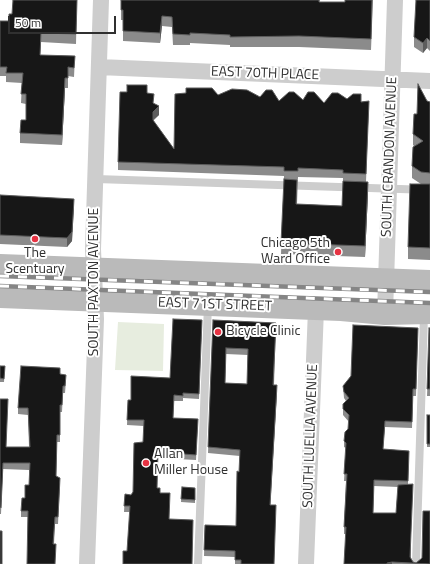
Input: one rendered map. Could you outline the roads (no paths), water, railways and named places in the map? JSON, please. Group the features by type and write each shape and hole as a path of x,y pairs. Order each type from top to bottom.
{"main road":[{"path":"0,265 430,281"},
{"name":"EAST 71ST STREET","path":"0,296 96,302 316,309 386,314 427,313"}],"street":[{"name":"SOUTH PAXTON AVENUE","path":"87,564 96,302 93,249 101,0"},
{"name":"SOUTH CRANDON AVENUE","path":"386,314 388,188 395,0"},
{"name":"EAST 70TH PLACE","path":"99,67 430,81"},
{"name":"SOUTH LUELLA AVENUE","path":"306,564 316,309"}],"lane":[{"path":"96,179 430,190"},
{"path":"198,564 208,305"},
{"path":"416,564 427,313"}],"railway":[{"path":"0,276 430,292"},
{"path":"0,286 430,303"}],"place":[{"name":"The Scentuary","path":"35,239"},
{"name":"Chicago 5th Ward Office","path":"338,252"},
{"name":"Bicycle Clinic","path":"218,332"},
{"name":"Allan Miller House","path":"146,463"}]}
